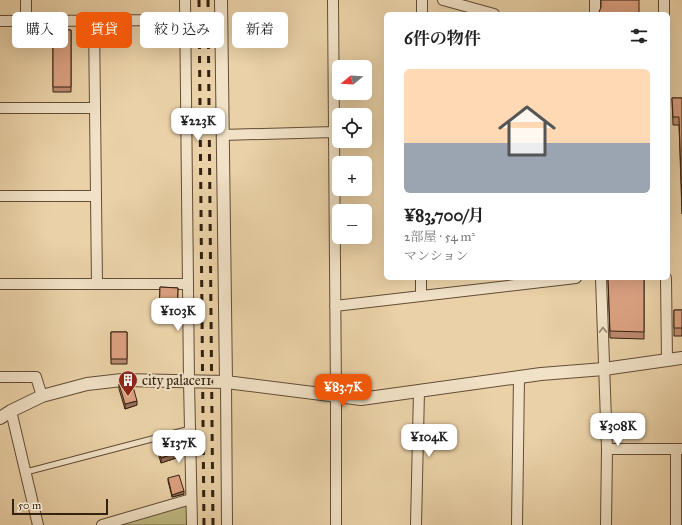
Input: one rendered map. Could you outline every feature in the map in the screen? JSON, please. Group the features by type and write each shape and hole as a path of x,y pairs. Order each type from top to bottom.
{"street":[{"path":"26,0 26,12"},
{"path":"185,0 185,12"},
{"path":"221,0 227,525"},
{"path":"333,0 334,108"},
{"path":"422,0 422,12"},
{"path":"443,0 487,12"},
{"path":"595,0 595,12"},
{"path":"664,0 664,12"},
{"path":"0,21 12,21"},
{"path":"94,48 97,284"},
{"path":"185,48 192,525"},
{"path":"0,108 94,108"},
{"path":"222,135 332,132"},
{"path":"334,148 336,525"},
{"path":"0,196 96,196"},
{"path":"421,280 421,296"},
{"path":"336,306 421,296 511,281 533,280"},
{"path":"602,280 607,449 606,525"},
{"path":"666,280 666,360"},
{"path":"0,284 188,284"},
{"path":"0,418 42,396 86,384 122,380 226,382 361,399 519,377 604,369 682,358"},
{"path":"0,377 36,377 42,396"},
{"path":"517,525 519,377"},
{"path":"416,525 419,391"},
{"path":"11,411 38,525"},
{"path":"607,449 679,449 676,525"},
{"path":"102,525 113,524 191,499"}],"lane":[{"path":"26,472 190,429"}],"shaded area":[{"path":"188,504 189,525 118,525"}],"building":[{"path":"601,0 639,0 639,12 599,12"},
{"path":"68,30 71,30 71,87 53,87 53,48 68,48"},
{"path":"672,98 682,98 682,206 679,117 673,117"},
{"path":"608,280 644,280 644,332 610,331"},
{"path":"160,287 178,288 177,317 159,316"},
{"path":"674,310 682,310 682,328 674,328"},
{"path":"111,332 127,332 127,359 111,359"},
{"name":"city palace11","path":"132,383 137,401 125,404 119,384"},
{"path":"171,434 176,453 161,458 155,439"},
{"path":"179,475 184,491 172,495 168,478"}],"railway":[{"path":"199,0 204,525"},
{"path":"208,0 213,525"}],"place":[{"name":"city palace11","path":"128,397"}]}
